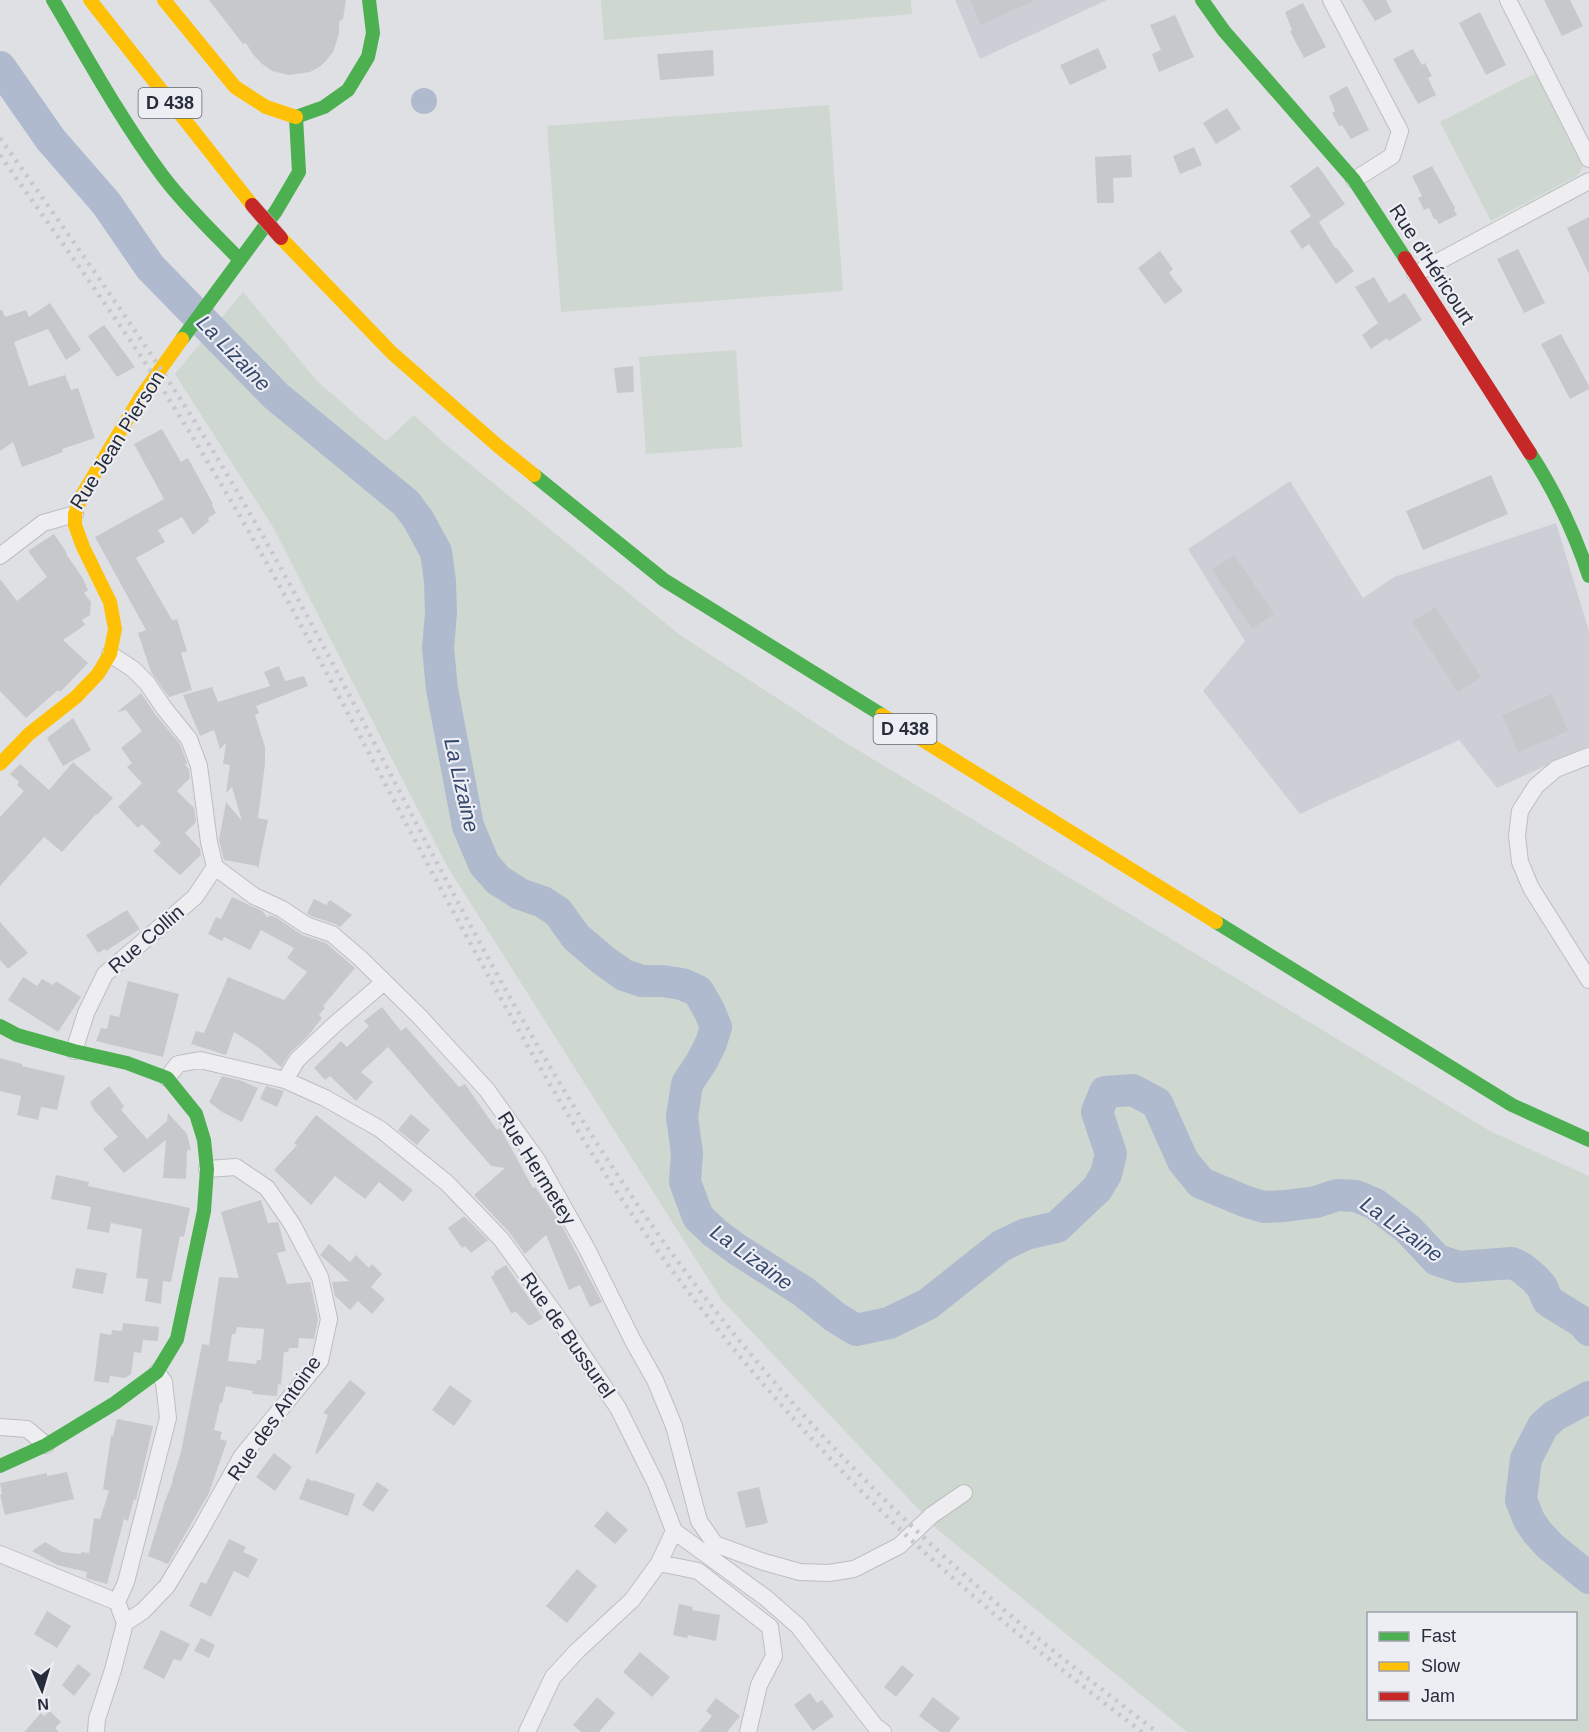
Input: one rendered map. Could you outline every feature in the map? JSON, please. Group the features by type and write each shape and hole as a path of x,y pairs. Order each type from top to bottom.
{"street":[{"path":"53,0 131,131 187,205 240,260"},
{"name":"D 438","path":"90,0 252,205 392,353 498,446 664,580 1512,1104 1589,1140"},
{"path":"164,0 235,87 266,107 296,117 324,107 348,90 368,57 373,33 369,0"},
{"name":"Rue d'Héricourt","path":"1202,0 1224,31 1354,180 1550,484 1576,538 1589,576"},
{"path":"1331,0 1400,131 1392,156 1354,180"},
{"path":"1508,0 1589,159"},
{"name":"Rue Jean Pierson","path":"0,556 43,523 75,514 82,495 140,398 276,211 298,172 296,117"},
{"path":"1415,274 1589,181"},
{"path":"0,764 29,734 76,697 98,674 110,654 115,629 110,603 83,547 75,525 75,514"},
{"path":"110,654 133,669 147,683 189,739 199,766 209,843 215,867"},
{"path":"1589,756 1556,769 1536,786 1520,811 1517,836 1521,862 1531,888 1589,980"},
{"name":"Rue Collin","path":"74,1051 86,1013 105,974 195,897 215,867"},
{"name":"Rue Hermetey","path":"215,867 254,896 282,909 306,925 332,934 420,1017 487,1090 537,1160 587,1248 655,1380 674,1426 699,1521 715,1544 800,1572 830,1573 854,1569 899,1546 932,1515 963,1493"},
{"path":"285,1080 297,1060 384,982"},
{"path":"0,1026 16,1035 74,1051 127,1062 167,1078 196,1114 204,1140 207,1169 204,1211 177,1339 157,1372 115,1403 46,1445 0,1466"},
{"name":"Rue de Bussurel","path":"167,1078 177,1064 200,1060 285,1080 325,1098 380,1129 447,1183 501,1239 556,1315 618,1408 656,1484 675,1531"},
{"name":"Rue des Antoine","path":"124,1623 143,1611 167,1586 242,1456 320,1361 329,1319 320,1277 292,1224 267,1188 236,1167 207,1169"},
{"path":"81,1732 97,1726 113,1670 124,1623 117,1602 126,1582 168,1418 164,1382 157,1372"},
{"path":"0,1427 27,1429 46,1445"},
{"path":"527,1732 553,1677 577,1651 632,1600 659,1563 675,1531 765,1598 798,1626 875,1726 883,1732"},
{"path":"0,1554 117,1602"},
{"path":"659,1563 698,1571 770,1627 774,1656 759,1684 747,1732"}],"shaded area":[{"path":"601,0 911,0 912,14 604,40"},
{"path":"955,0 1107,0 980,59"},
{"path":"1538,72 1584,165 1577,176 1491,221 1440,122"},
{"path":"829,105 843,291 561,312 547,126"},
{"path":"243,292 318,382 386,441 414,415 444,443 680,635 846,743 1490,1131 1589,1176 1589,1732 1187,1732 938,1530 721,1299 447,866 273,527 175,374"},
{"path":"736,350 742,447 646,454 639,357"},
{"path":"1290,481 1363,598 1394,577 1556,523 1589,631 1589,746 1497,788 1459,740 1300,814 1203,691 1245,641 1188,549"}],"water":[{"path":"424,88 433,92 437,101 433,110 424,114 415,110 411,101 415,92"}],"building":[{"path":"209,0 346,0 333,52 321,66 310,72 289,75 272,71 261,63"},
{"path":"970,0 1035,0 981,25"},
{"path":"1362,0 1386,0 1392,12 1375,21"},
{"path":"1544,0 1570,0 1583,26 1562,36"},
{"path":"1303,3 1326,47 1304,58 1290,31 1292,30 1285,12"},
{"path":"1480,12 1506,65 1486,75 1459,23"},
{"path":"1175,15 1194,57 1159,72 1152,54 1161,50 1150,25"},
{"path":"1098,48 1107,68 1070,85 1060,65"},
{"path":"1413,49 1422,65 1425,63 1432,76 1428,78 1436,95 1418,104 1393,59"},
{"path":"713,50 714,76 660,80 657,54"},
{"path":"1347,86 1369,130 1351,139 1342,125 1339,126 1332,113 1335,111 1329,96"},
{"path":"1227,108 1241,129 1216,144 1203,123"},
{"path":"1194,147 1202,165 1180,174 1173,156"},
{"path":"1131,155 1132,177 1113,178 1114,203 1097,203 1095,157"},
{"path":"1318,166 1345,204 1319,222 1335,248 1354,271 1336,284 1309,244 1302,249 1290,231 1311,216 1290,186"},
{"path":"1432,166 1457,215 1439,224 1429,208 1424,210 1418,198 1422,196 1412,176"},
{"path":"1589,217 1589,274 1567,228"},
{"path":"1518,249 1545,303 1524,313 1497,259"},
{"path":"1160,251 1173,269 1169,273 1183,291 1165,304 1138,268"},
{"path":"1374,277 1389,303 1405,293 1422,320 1389,341 1387,338 1371,349 1362,335 1378,323 1355,287"},
{"path":"50,303 81,350 66,360 48,329 14,342 29,386 65,375 71,390 78,388 95,438 62,449 63,452 22,467 13,442 0,451 0,310 5,317 26,310 29,317"},
{"path":"104,325 135,367 117,377 88,336"},
{"path":"1561,334 1589,386 1589,389 1570,399 1541,344"},
{"path":"633,366 634,392 617,393 614,368"},
{"path":"162,429 181,462 188,458 216,513 208,518 209,521 193,535 182,517 158,530 165,542 136,558 172,620 177,619 187,651 181,653 192,690 169,697 151,672 138,633 146,630 95,537 164,499 134,444"},
{"path":"1491,475 1508,514 1423,550 1406,511"},
{"path":"54,534 88,590 84,593 91,602 90,615 82,620 85,625 63,640 88,663 60,692 58,690 26,718 0,691 0,579 17,601 47,577 28,551"},
{"path":"1234,555 1274,614 1252,629 1212,570"},
{"path":"1435,607 1481,677 1458,692 1412,622"},
{"path":"279,666 285,681 304,676 308,686 256,706 259,713 255,715 265,747 258,818 268,820 258,869 257,866 224,860 219,840 226,802 242,821 232,787 226,793 230,765 223,764 226,743 220,749 214,730 200,736 183,695 212,687 218,702 270,686 264,672"},
{"path":"141,693 180,744 187,763 185,765 189,769 190,778 177,791 194,808 196,822 185,833 200,849 201,855 180,875 153,851 161,843 142,824 138,828 118,807 142,783 127,767 132,763 121,748 142,731 126,710 117,712"},
{"path":"1552,694 1568,731 1518,752 1502,715"},
{"path":"73,718 91,750 63,766 47,738"},
{"path":"73,762 113,798 62,852 44,837 0,886 0,817 24,791 17,785 19,782 10,774 20,764 49,790"},
{"path":"232,897 262,911 268,918 269,915 277,918 302,935 326,943 355,968 323,1006 325,1008 319,1015 322,1018 308,1036 290,1053 281,1067 259,1048 234,1032 226,1055 191,1044 196,1031 204,1033 228,977 284,1000 307,972 287,958 294,948 261,930 250,950 224,937 222,941 208,934 216,917 221,919"},
{"path":"314,899 326,905 330,900 352,915 340,927 311,916 307,913"},
{"path":"127,910 140,929 106,951 105,949 98,953 86,935"},
{"path":"0,922 28,953 8,969 0,960"},
{"path":"23,977 37,986 42,979 53,985 56,981 81,997 58,1032 8,1000"},
{"path":"128,981 179,994 163,1057 96,1041 101,1028 107,1029 110,1015 119,1017"},
{"path":"382,1007 401,1031 406,1027 459,1087 465,1084 497,1130 500,1128 533,1188 535,1187 559,1220 602,1302 590,1307 580,1285 569,1290 546,1235 525,1254 509,1232 474,1195 505,1168 491,1166 388,1047 361,1072 373,1082 356,1101 330,1076 325,1080 314,1068 341,1041 347,1047 369,1026 364,1021"},
{"path":"0,1058 22,1064 22,1066 65,1076 57,1110 41,1107 38,1120 17,1115 21,1096 0,1091"},
{"path":"222,1076 258,1088 242,1122 222,1112 209,1102"},
{"path":"109,1086 124,1106 121,1110 147,1139 167,1121 168,1113 187,1134 191,1150 187,1150 186,1179 163,1178 166,1140 124,1173 103,1149 118,1137 94,1110 90,1102"},
{"path":"266,1086 284,1091 277,1107 260,1099"},
{"path":"411,1114 430,1130 417,1145 398,1130"},
{"path":"316,1115 413,1190 403,1202 379,1182 365,1199 335,1176 311,1205 274,1170 297,1145 294,1143"},
{"path":"56,1175 89,1182 88,1186 190,1208 184,1237 180,1236 171,1282 163,1281 161,1304 145,1301 148,1279 136,1278 142,1229 111,1223 109,1233 87,1229 91,1207 51,1199"},
{"path":"261,1200 268,1223 278,1222 286,1251 277,1253 287,1284 310,1282 318,1319 314,1339 299,1338 298,1348 289,1348 288,1352 284,1352 281,1385 278,1384 277,1396 252,1394 253,1391 226,1386 214,1430 222,1432 220,1439 227,1441 209,1493 168,1564 148,1556 181,1452 202,1344 209,1345 219,1277 239,1278 221,1212","holes":["237,1327 264,1329 261,1360 257,1360 256,1364 228,1361 232,1334 235,1334"]},
{"path":"464,1216 488,1240 471,1253 465,1246 462,1248 448,1228"},
{"path":"329,1244 350,1262 356,1255 369,1268 372,1264 382,1274 371,1287 385,1299 372,1314 358,1301 350,1310 335,1296 332,1282 349,1281 320,1255"},
{"path":"506,1265 543,1318 531,1325 528,1325 516,1312 511,1313 491,1277 495,1274 494,1272"},
{"path":"76,1268 107,1273 103,1294 72,1288"},
{"path":"123,1323 159,1327 158,1341 143,1340 141,1353 134,1352 131,1374 125,1378 110,1376 109,1383 94,1381 100,1333 111,1335 112,1330 122,1331"},
{"path":"350,1380 366,1393 317,1454 315,1453 328,1415 323,1413"},
{"path":"450,1385 472,1401 454,1426 432,1410"},
{"path":"117,1419 153,1426 136,1500 134,1499 128,1521 124,1519 107,1584 86,1578 87,1572 57,1565 32,1551 45,1542 62,1552 89,1553 94,1518 100,1519 109,1491 103,1489 111,1436 113,1436"},
{"path":"274,1453 292,1467 275,1491 256,1477"},
{"path":"67,1472 74,1499 5,1515 0,1495 2,1494 0,1483 47,1473 47,1476"},
{"path":"307,1478 313,1482 313,1480 355,1494 348,1516 299,1499"},
{"path":"377,1482 389,1490 373,1512 362,1505"},
{"path":"759,1487 768,1523 746,1528 737,1492"},
{"path":"607,1511 628,1530 615,1544 594,1526"},
{"path":"229,1539 246,1547 243,1552 258,1559 248,1578 234,1571 211,1617 189,1606 201,1582 206,1584"},
{"path":"577,1569 597,1586 567,1623 546,1606"},
{"path":"679,1604 693,1607 692,1610 720,1615 716,1641 688,1635 687,1638 673,1635"},
{"path":"47,1611 71,1626 57,1648 34,1634"},
{"path":"161,1630 190,1644 181,1661 174,1659 164,1679 143,1668"},
{"path":"201,1638 215,1645 209,1658 194,1651"},
{"path":"640,1652 670,1677 652,1697 623,1672"},
{"path":"78,1664 91,1674 74,1696 62,1685"},
{"path":"902,1665 914,1675 896,1697 884,1687"},
{"path":"810,1693 817,1703 822,1700 834,1716 813,1731 794,1705"},
{"path":"597,1697 615,1713 599,1732 581,1732 573,1725"},
{"path":"933,1697 960,1718 949,1732 940,1732 919,1716"},
{"path":"716,1698 740,1716 727,1732 699,1732 712,1716 706,1711"},
{"path":"50,1711 61,1722 55,1728 59,1732 24,1732 41,1713 44,1716"}],"waterway":[{"name":"La Lizaine","path":"0,67 51,140 106,203 150,267 276,396 406,503 418,519 436,552 440,581 441,613 438,648 442,689 468,826 484,864 498,880 520,894 543,902 558,912 576,937 624,975 642,981 682,984 698,991 709,1010 716,1027 702,1061 687,1084 682,1117 687,1153 685,1182 698,1217 715,1233 804,1292 835,1317 856,1330 889,1323 928,1304 1001,1246 1026,1234 1057,1227 1097,1189 1106,1174 1111,1154 1097,1112 1105,1092 1133,1090 1157,1103 1183,1161 1201,1183 1264,1207 1316,1202 1337,1195 1356,1196 1375,1204 1408,1229 1437,1260 1459,1267 1512,1263 1522,1268 1542,1287 1548,1301 1582,1322 1589,1330"},
{"name":"La Lizaine","path":"1589,1397 1554,1416 1543,1426 1526,1459 1521,1500 1537,1532 1550,1546 1589,1578"}],"railway":[{"path":"0,138 81,252 220,462 312,625 521,1017 613,1168 663,1241 774,1382 814,1427 898,1513 1007,1612 1157,1732"},
{"path":"0,155 139,353 214,473 286,598 459,923 530,1050 602,1169 660,1254 717,1329 778,1401 841,1470 907,1536 993,1612 1142,1732"}],"traffic: fast":[{"path":"53,0 119,111 162,175 240,260"},
{"path":"296,117 324,107 348,90 368,57 373,33 369,0"},
{"path":"1202,0 1224,31 1354,180 1405,258"},
{"path":"182,339 276,211 299,172 296,117"},
{"path":"1530,453 1564,513 1589,576"},
{"path":"534,475 664,580 882,715"},
{"path":"1216,922 1512,1105 1589,1140"},
{"path":"0,1026 17,1035 127,1063 167,1078 196,1114 204,1140 207,1169 204,1211 177,1339 157,1372 115,1403 46,1445 0,1466"}],"traffic: slow":[{"path":"90,0 252,205"},
{"path":"164,0 235,87 266,107 296,117"},
{"path":"281,238 392,353 534,475"},
{"path":"0,764 29,734 76,697 98,674 110,654 115,629 110,602 83,547 75,525 75,514 82,495 140,398 182,339"},
{"path":"882,715 1216,922"}],"traffic: jam":[{"path":"252,205 281,238"},
{"path":"1405,258 1530,453"}]}
